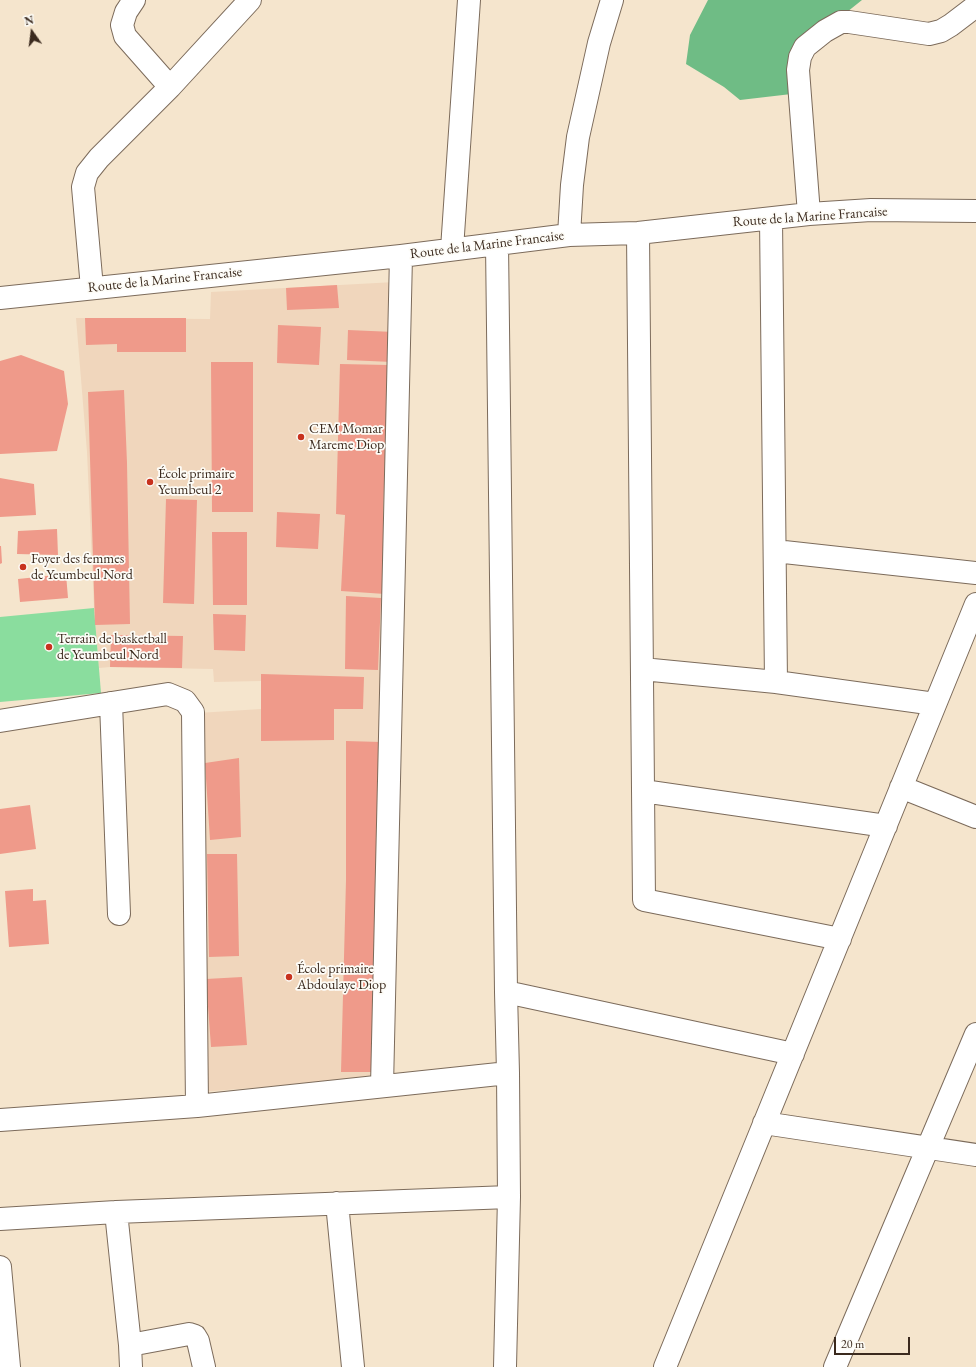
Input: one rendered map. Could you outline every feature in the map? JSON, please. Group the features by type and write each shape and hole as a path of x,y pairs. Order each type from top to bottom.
{"street":[{"path":"134,0 126,12 122,25 125,36 170,87"},
{"path":"92,288 83,187 87,173 99,158 170,87 250,0"},
{"path":"452,250 469,0"},
{"path":"569,235 572,185 578,137 599,43 612,0"},
{"path":"809,214 798,70 800,57 805,47 825,31 841,22 929,34 940,31 951,25 976,6"},
{"name":"Route de la Marine Francaise","path":"0,298 402,256 569,235 638,233 809,214 871,210 976,211"},
{"path":"772,219 776,682"},
{"path":"638,233 644,900 840,939"},
{"path":"497,244 509,1197 505,1367"},
{"path":"382,1086 402,256"},
{"path":"775,551 976,574"},
{"path":"665,1367 935,704 968,646 976,604"},
{"path":"642,669 776,682 935,704"},
{"path":"0,722 168,694 185,700 193,712 197,1106"},
{"path":"110,703 119,914"},
{"path":"901,788 976,818"},
{"path":"643,791 886,826"},
{"path":"506,992 793,1054"},
{"path":"835,1367 976,1034"},
{"path":"0,1120 197,1106 508,1073"},
{"path":"764,1123 976,1155"},
{"path":"0,1219 116,1212 509,1197"},
{"path":"337,1203 353,1367"},
{"path":"116,1212 131,1367"},
{"path":"0,1272 9,1367"},
{"path":"130,1345 188,1334 195,1336 198,1341 204,1367"}],"shaded area":[{"path":"395,282 376,1078 201,1092 198,713 261,709 261,681 214,682 213,669 99,668 94,608 87,452 76,318 210,319 211,292"}],"green space":[{"path":"708,0 862,0 842,16 812,35 800,93 740,100 724,87 686,64 690,35"},
{"name":"Terrain de basketball de Yeumbeul Nord","path":"94,608 101,693 0,702 0,617"}],"building":[{"path":"337,285 339,308 287,310 286,288"},
{"path":"85,318 186,318 186,352 117,352 117,344 86,345"},
{"path":"278,325 321,327 319,365 277,363"},
{"path":"348,330 394,332 392,362 347,360"},
{"path":"21,355 64,371 68,404 57,451 0,454 0,361"},
{"path":"211,362 253,362 253,512 212,512"},
{"path":"340,364 388,365 383,517 389,517 385,594 341,591 345,515 336,514"},
{"path":"124,390 130,624 95,625 88,392"},
{"path":"0,478 34,484 36,515 0,517"},
{"path":"166,499 197,500 194,604 163,603"},
{"path":"277,512 320,514 318,549 276,547"},
{"path":"57,529 58,555 17,554 18,531"},
{"path":"212,532 247,532 247,605 213,605"},
{"path":"0,546 2,563 0,564"},
{"path":"66,574 68,598 20,602 18,579"},
{"path":"346,596 381,598 378,670 345,669"},
{"path":"213,614 246,615 245,651 214,650"},
{"path":"111,635 183,636 182,668 110,667"},
{"path":"261,674 364,677 363,709 334,709 334,740 261,741"},
{"path":"346,741 381,742 376,1072 341,1072 346,880"},
{"path":"239,758 241,837 210,840 205,763"},
{"path":"30,805 36,849 0,854 0,809"},
{"path":"207,854 237,854 239,956 209,957"},
{"path":"33,889 33,901 46,900 49,944 9,947 5,891"},
{"path":"242,977 247,1045 211,1047 206,979"}],"place":[{"name":"CEM Momar Mareme Diop","path":"301,437"},
{"name":"École primaire Yeumbeul 2","path":"150,482"},
{"name":"Foyer des femmes de Yeumbeul Nord","path":"23,567"},
{"name":"Terrain de basketball de Yeumbeul Nord","path":"49,647"},
{"name":"École primaire Abdoulaye Diop","path":"289,977"}]}
